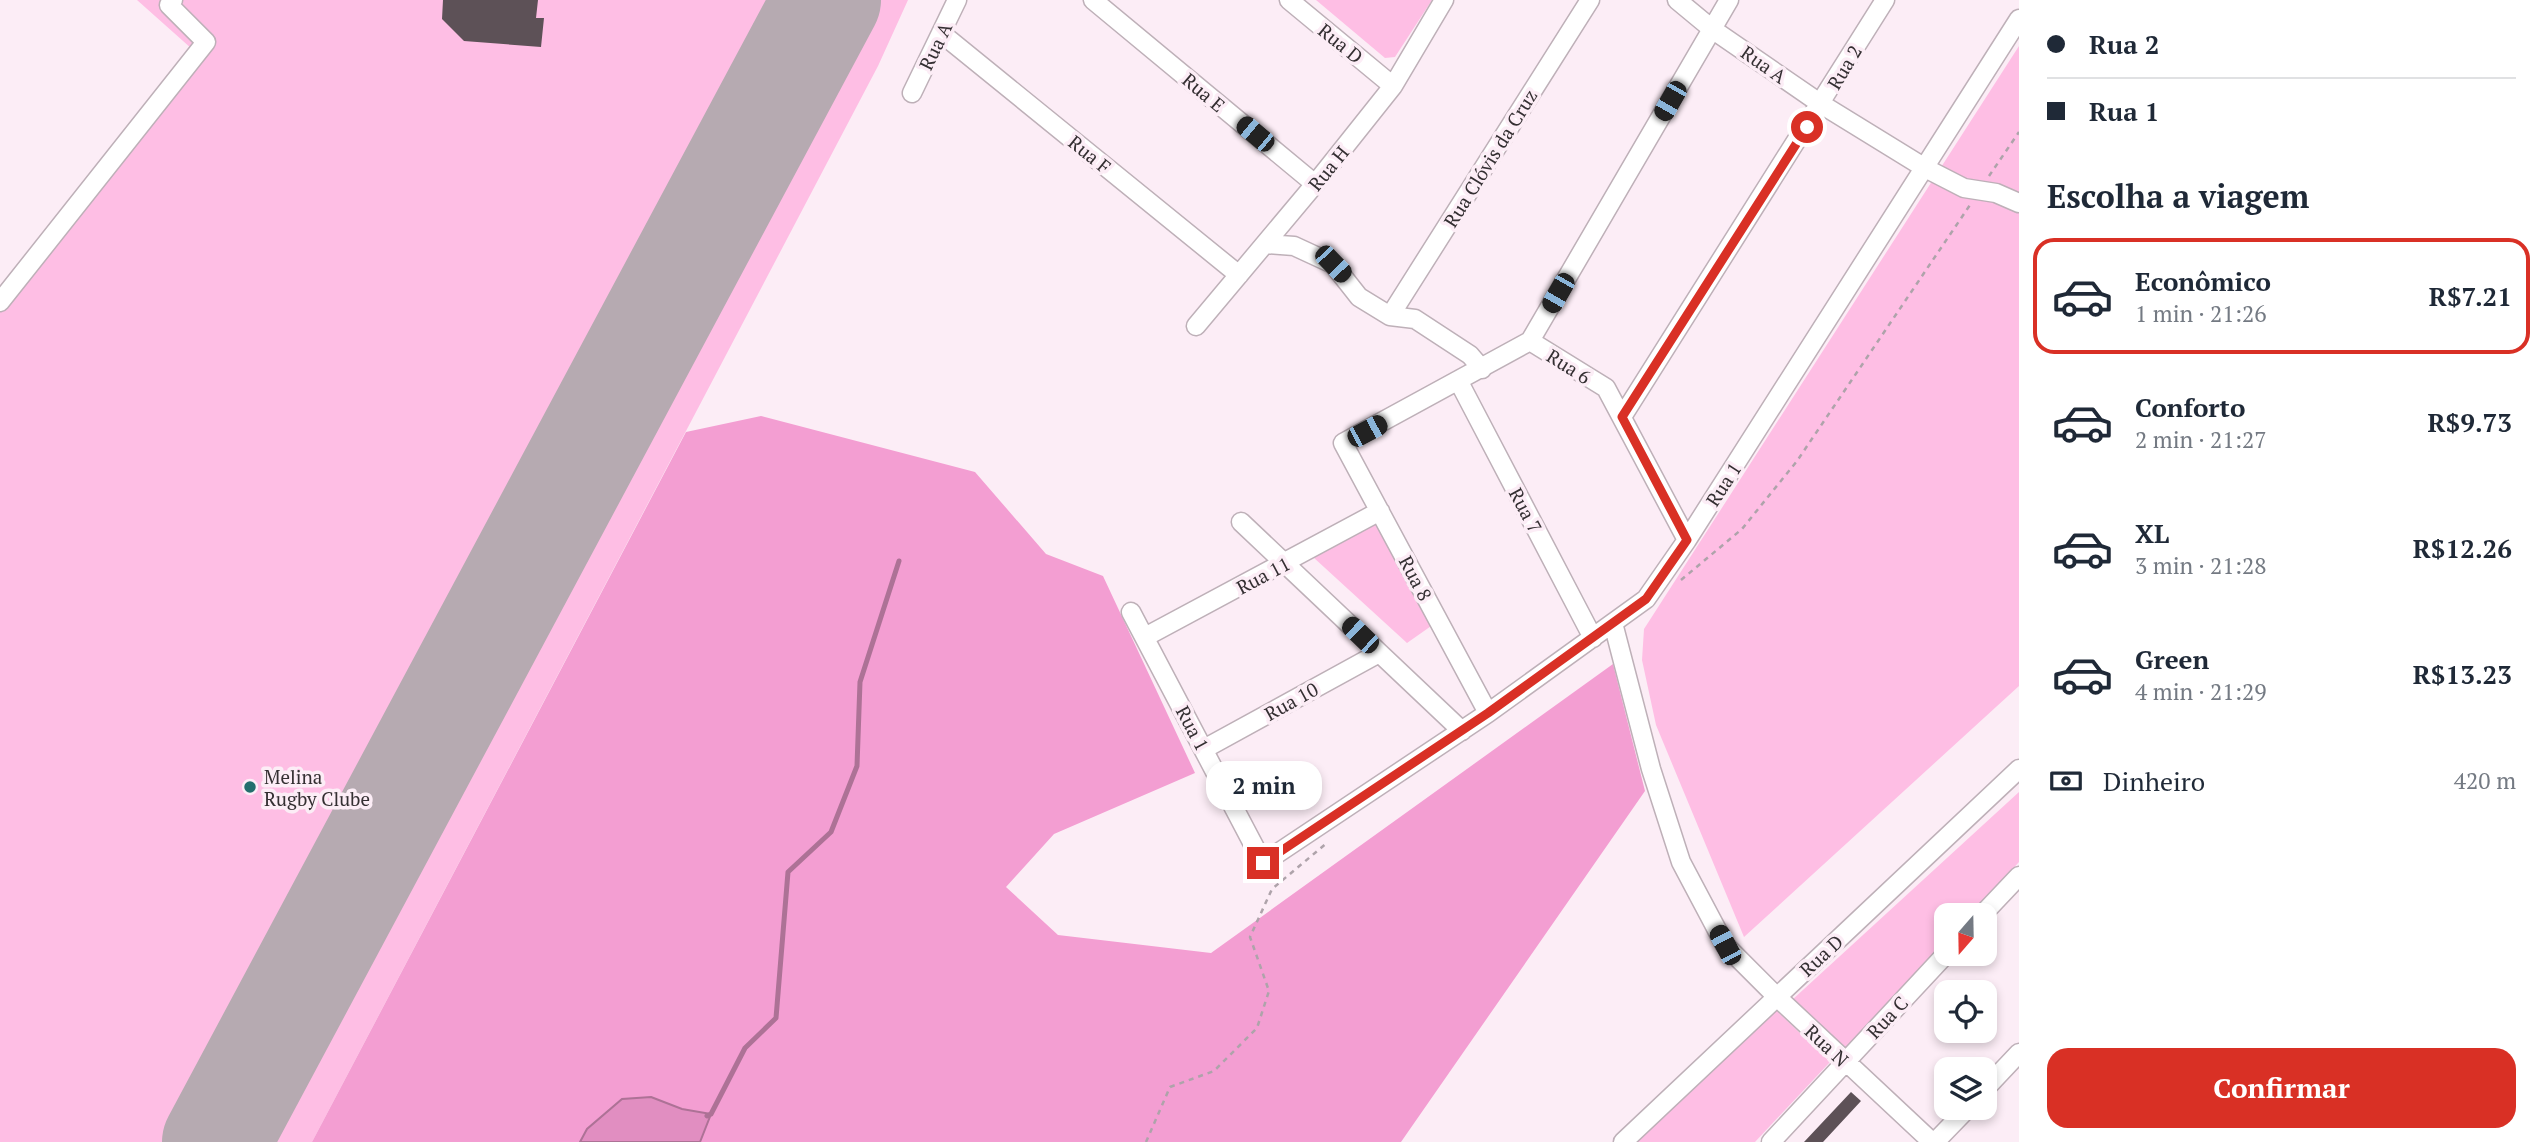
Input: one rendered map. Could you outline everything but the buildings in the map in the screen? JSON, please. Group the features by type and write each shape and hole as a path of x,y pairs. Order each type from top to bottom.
{"street":[{"path":"0,302 206,42 169,5 173,0"},
{"name":"Rua A","path":"912,93 957,0"},
{"name":"Rua E","path":"1093,0 1315,184"},
{"name":"Rua D","path":"1289,0 1393,86"},
{"name":"Rua H","path":"1196,326 1393,86 1444,0"},
{"name":"Rua Clóvis da Cruz","path":"1390,316 1590,0"},
{"name":"Rua A","path":"1677,0 1712,29 1821,104 1925,168 1964,188 1996,193 2019,203"},
{"path":"1459,382 1530,341 1730,0"},
{"name":"Rua 2","path":"1622,417 1885,0"},
{"name":"Rua 1","path":"1131,612 1263,863 1462,731 1646,599 1687,540 2019,19"},
{"name":"Rua F","path":"942,33 1239,275"},
{"path":"1266,244 1294,246 1333,264 1359,297 1390,316 1415,319 1470,355 1482,369"},
{"name":"Rua 6","path":"1530,341 1606,388 1687,540"},
{"name":"Rua 8","path":"1459,382 1343,443 1488,713"},
{"name":"Rua 7","path":"1459,382 1593,638"},
{"name":"Rua 11","path":"1145,637 1380,512"},
{"path":"1241,522 1462,731"},
{"name":"Rua N","path":"1613,623 1651,769 1681,862 1725,945 1845,1062 1934,1142"},
{"name":"Rua 10","path":"1204,749 1379,653"},
{"name":"Rua D","path":"1623,1142 2019,769"},
{"path":"1993,903 2019,876"},
{"name":"Rua C","path":"1771,1142 1935,966"},
{"path":"1997,1077 2019,1054"},
{"path":"1934,1142 1956,1120"}],"shaded area":[{"name":"Melina Rugby Clube","path":"137,0 908,0 878,66 312,1142 0,1142 0,286 192,49"},
{"path":"1316,0 1432,0 1395,57 1385,58"},
{"path":"2019,46 2019,686 1744,937 1656,725 1642,660 1644,629"},
{"path":"761,416 975,472 1046,554 1103,576 1195,773 1054,834 1006,887 1058,935 1211,953 1613,664 1645,791 1401,1142 312,1142 686,432"},
{"path":"1378,521 1434,624 1407,643 1313,557"},
{"path":"2019,792 2019,862 1981,903 1934,903 1934,954 1844,1051 1792,1000"},
{"path":"1776,1010 1830,1062 1755,1142 1637,1142"},
{"path":"651,1097 682,1109 711,1114 700,1142 580,1142 587,1129 622,1099"}],"waterway":[{"path":"707,1116 711,1114 745,1048 776,1018 788,872 831,832 857,766 860,682 899,561"}],"runway":[{"path":"216,1142 827,0"}],"place":[{"name":"Melina Rugby Clube","path":"250,787"}],"route":[{"path":"1263,863 1488,713 1646,599 1687,540 1622,417 1807,127"}]}
